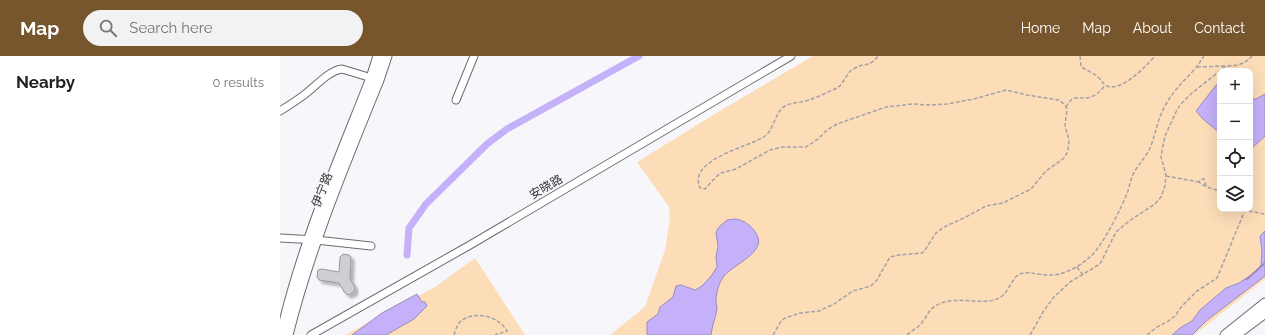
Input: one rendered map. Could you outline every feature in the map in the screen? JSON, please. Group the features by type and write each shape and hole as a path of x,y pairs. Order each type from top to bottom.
{"main road":[{"name":"伊宁路","path":"375,79 378,56"},
{"name":"伊宁路","path":"281,335 289,300 375,79 387,56"},
{"name":"伊宁路","path":"288,335 302,285 312,240"},
{"path":"1226,335 1265,303"},
{"path":"1236,335 1265,313"}],"street":[{"path":"456,100 474,56"},
{"name":"安晓路","path":"311,335 470,245 791,56"},
{"path":"280,111 339,69 375,79"},
{"path":"280,238 371,246"}],"path":[{"path":"773,335 781,321 785,318 819,311 834,304 853,291 870,286 877,280 890,257 922,253 936,233 944,226 966,217 986,206 1003,203 1031,189 1046,170 1064,158 1068,151 1069,140 1065,126 1067,109 1059,100 1033,97 1006,90 974,99 946,104 913,104 886,107 837,124 827,130 818,140 806,147 782,147 770,150 736,169 721,173 705,189 700,188 698,182 699,176 704,167 714,159 765,136 769,132 782,109 787,105 814,99 836,88 845,81 853,68 872,63 878,56"},
{"path":"1080,56 1081,66 1094,74 1106,85 1114,87 1126,82 1146,67 1155,56"},
{"path":"908,335 923,322 933,307 955,301 994,301 1007,292 1014,279 1022,273 1057,275 1077,266 1092,255 1121,206 1135,170 1147,155 1152,145 1158,120 1164,107 1178,85 1197,67 1204,56"},
{"path":"1197,67 1232,66 1244,63 1252,56"},
{"path":"1030,335 1052,298 1070,282 1100,264 1116,232 1122,226 1155,204 1161,197 1165,186 1166,176 1161,157 1162,151 1165,136 1176,112 1180,105 1226,66"},
{"path":"1066,107 1074,98 1094,96 1103,90 1106,85"},
{"path":"1166,176 1199,182 1217,190"},
{"path":"1199,182 1204,179 1206,186"},
{"path":"1147,335 1175,316 1182,306 1197,291 1217,278 1243,212"},
{"path":"1253,212 1265,214"},
{"path":"1077,266 1083,275"},
{"path":"454,335 460,323 469,316 478,315 496,320 505,326 507,331 495,335"}],"shaded area":[{"path":"813,56 1265,56 1265,279 1194,335 610,335 645,307 665,250 670,218 669,207 637,162"},
{"path":"1217,84 1217,131 1196,111"},
{"path":"1265,94 1265,136 1253,147 1253,99"},
{"path":"735,219 745,222 753,229 758,237 758,244 755,251 726,273 722,279 718,287 716,302 717,308 711,335 647,335 647,322 658,314 660,307 673,297 676,286 681,285 695,290 702,286 712,275 717,267 716,257 718,246 716,233 718,228 727,220"},
{"path":"1265,231 1265,276 1206,321 1192,335 1172,335 1192,321 1200,310 1226,288 1239,283 1257,271 1261,265 1262,251 1260,236"},
{"path":"475,258 525,335 345,335 435,287"},
{"path":"417,294 422,302 425,302 427,306 414,319 386,335 352,335 382,313"}],"building":[{"path":"343,254 351,257 350,279 355,287 354,292 348,295 339,283 319,280 317,277 318,270 322,269 339,272 340,257"}],"waterway":[{"path":"407,255 409,228 426,204 487,144 507,129 639,56"},
{"path":"1247,279 1265,263"}]}
